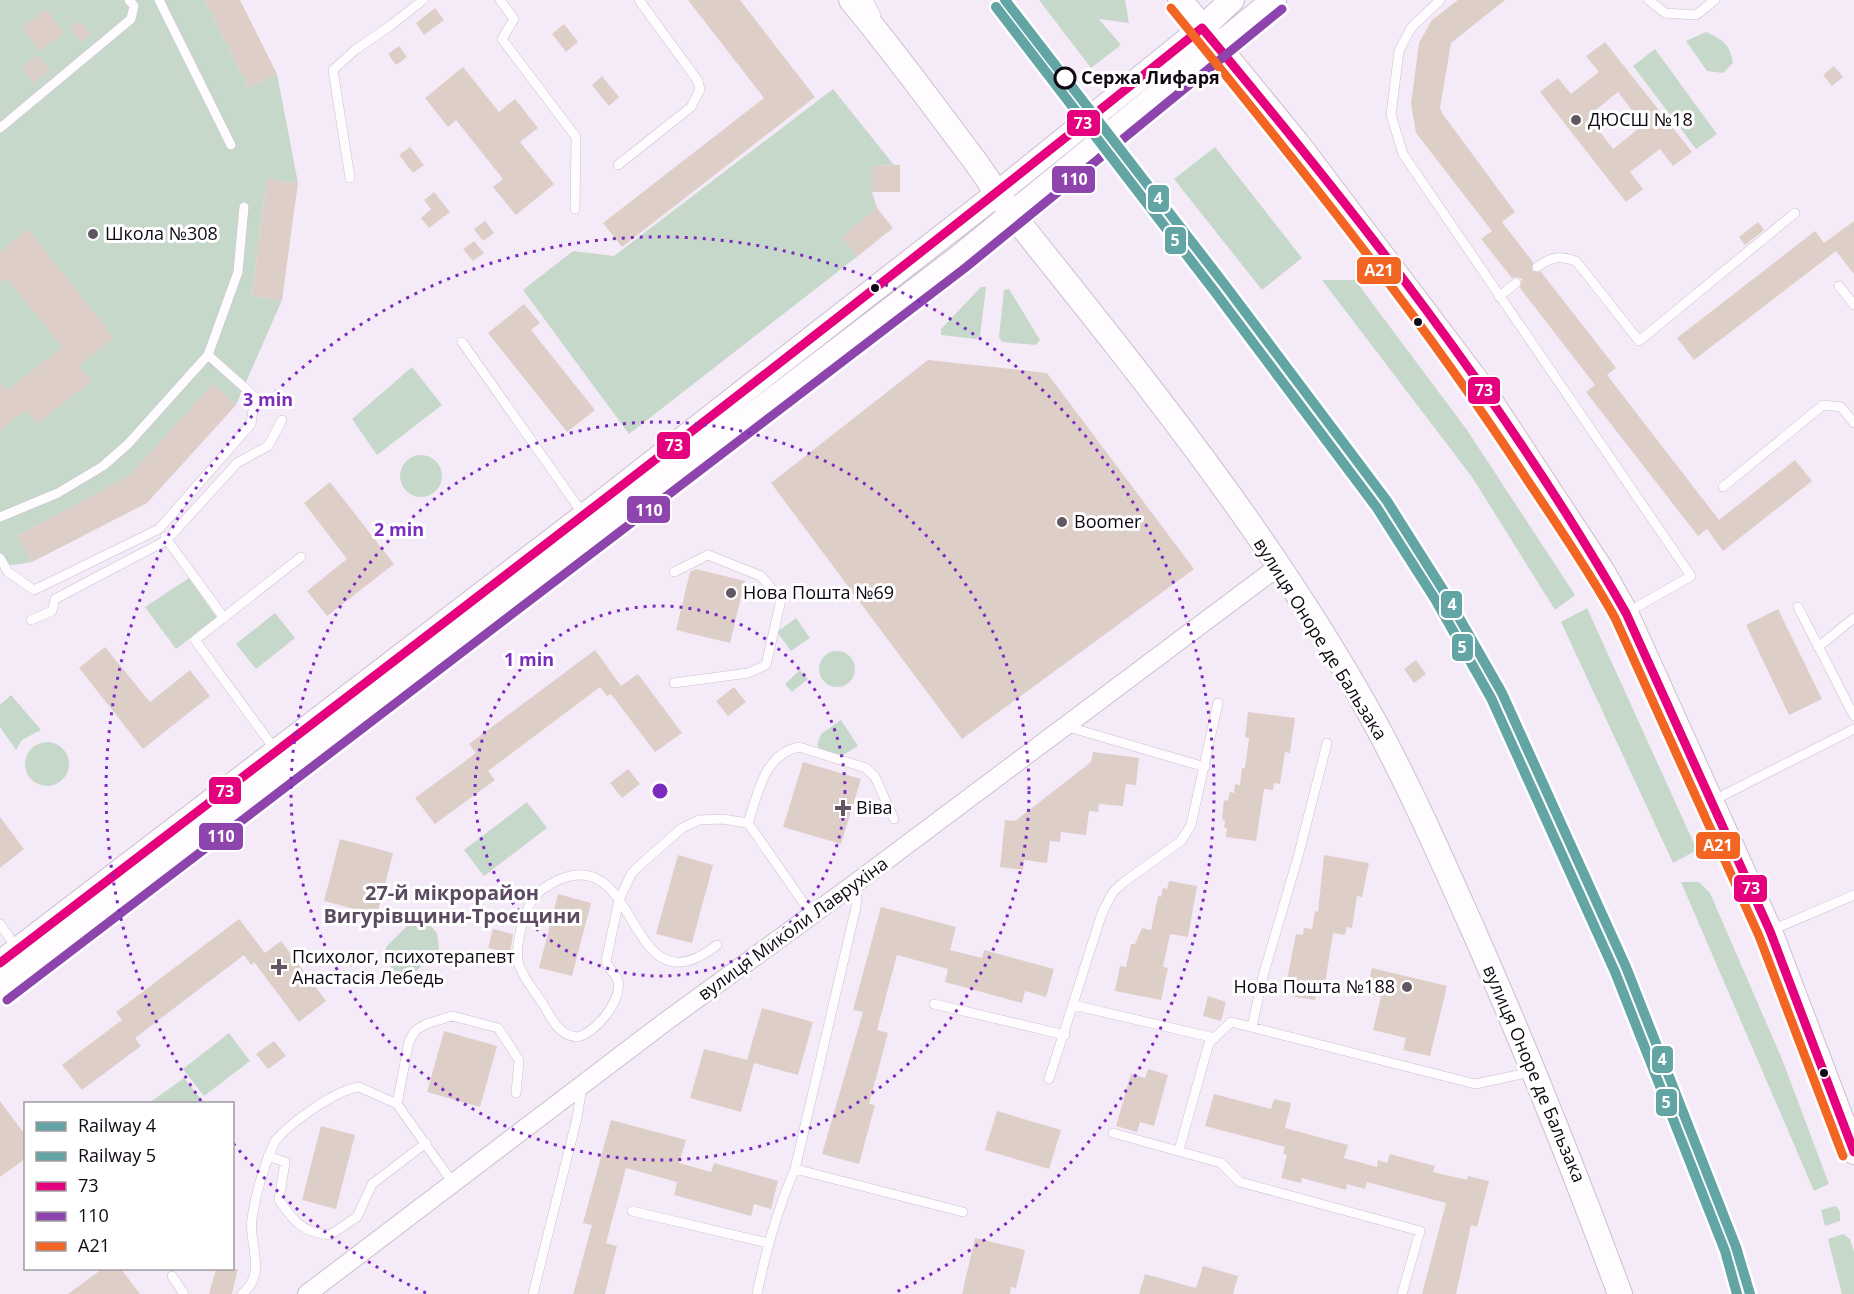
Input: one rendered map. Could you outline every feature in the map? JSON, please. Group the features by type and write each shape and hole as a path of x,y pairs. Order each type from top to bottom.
{"street":[{"name":"вулиця Оноре де Бальзака","path":"850,0 906,71 1013,216 1160,402 1279,566 1375,722 1447,870 1534,1072 1620,1294"},
{"path":"1180,0 1298,144 1480,384 1603,572 1626,613 1770,931 1854,1152"},
{"path":"9,956 584,516 998,194 1202,28 1232,0"},
{"path":"0,990 1013,216 1274,0"},
{"name":"вулиця Миколи Лаврухіна","path":"307,1294 582,1085 1279,566"}],"lane":[{"path":"0,128 131,18 134,6 129,0"},
{"path":"159,0 231,145"},
{"path":"350,178 333,70 355,50 423,0"},
{"path":"500,0 514,19 502,39 576,137 575,209"},
{"path":"618,165 691,107 700,90 698,81 639,0"},
{"path":"868,0 906,71"},
{"path":"1440,0 1411,28 1399,51 1391,115 1403,154 1691,576 1626,613"},
{"path":"1649,0 1665,13 1696,15 1715,0"},
{"path":"0,518 58,493 103,466 128,444 208,355 238,272 244,207"},
{"path":"1537,267 1551,258 1563,257 1576,261 1639,341 1795,213"},
{"path":"1499,297 1516,283"},
{"path":"1839,286 1854,305"},
{"path":"462,342 584,516"},
{"path":"0,558 8,572 34,590 159,529 251,424 255,397 208,355"},
{"path":"1723,487 1823,405 1841,407 1854,423"},
{"path":"31,620 52,611 55,599 167,540 237,463 268,446 282,420"},
{"path":"159,529 224,618"},
{"path":"674,572 708,555 761,576 781,600 766,665 748,674 674,683"},
{"path":"276,750 195,640 301,557"},
{"path":"1798,607 1854,716"},
{"path":"1818,647 1854,618"},
{"path":"1049,1079 1065,1035 1102,913 1113,892 1181,841 1191,825 1218,703"},
{"path":"1065,726 1205,767"},
{"path":"1712,801 1854,729"},
{"path":"1252,1027 1263,976 1298,857 1327,743"},
{"path":"748,823 765,771 791,750 799,747 866,768 875,777 894,819"},
{"path":"717,945 696,960 684,964 660,959 649,948 619,900 611,888 598,879 580,875 559,880 542,890 533,899 524,919 518,962 557,1027 568,1036 582,1036 592,1030 610,1008 617,993 617,978 606,961 619,900 632,873 682,828 699,820 722,819 748,823 812,915"},
{"path":"757,1294 779,1205 795,1169 856,907 857,882"},
{"path":"1770,931 1854,895"},
{"path":"0,924 9,956"},
{"path":"934,1004 1065,1035"},
{"path":"1073,1005 1215,1038"},
{"path":"397,1104 409,1041 426,1024 452,1016 498,1028 519,1060 516,1093"},
{"path":"1179,1150 1209,1043 1231,1022 1475,1084 1534,1072"},
{"path":"534,1294 577,1118 582,1085"},
{"path":"243,1294 251,1285 255,1269 257,1254 250,1227 274,1141 283,1132 340,1093 359,1087 397,1104 453,1183"},
{"path":"1113,1133 1221,1163 1240,1182 1420,1231 1402,1294"},
{"path":"268,1156 285,1161 279,1200 295,1223 301,1228 330,1235 357,1217 372,1184 426,1143"},
{"path":"795,1169 963,1212"},
{"path":"632,1211 768,1243"},
{"path":"172,1276 184,1294"}],"green space":[{"path":"0,0 205,0 249,88 277,74 298,183 267,179 252,296 282,300 236,405 213,384 128,477 18,535 32,562 0,567"},
{"path":"1039,0 1125,0 1129,23 1099,19 1121,45 1091,68"},
{"path":"1706,32 1721,40 1730,51 1733,63 1723,73 1707,71 1686,41"},
{"path":"1655,49 1717,134 1696,149 1633,66"},
{"path":"833,89 894,165 872,166 872,192 877,208 842,237 858,256 629,434 523,290 573,251 614,256"},
{"path":"1215,147 1302,258 1262,290 1174,179"},
{"path":"1322,280 1355,280 1467,430 1575,595 1555,610 1472,477"},
{"path":"981,287 986,287 980,336 976,339 941,335 941,329"},
{"path":"1009,289 1040,340 1036,345 1002,342 999,337 1004,290"},
{"path":"412,367 442,405 377,455 352,419"},
{"path":"421,455 429,456 436,461 441,468 441,484 436,491 429,496 421,497 413,496 406,491 401,484 400,476 401,468 406,461 413,456"},
{"path":"189,578 217,618 176,649 145,607"},
{"path":"1587,608 1697,850 1673,863 1561,622"},
{"path":"275,613 295,638 256,669 236,644"},
{"path":"796,618 810,638 791,651 777,632"},
{"path":"837,651 850,656 855,669 850,682 837,687 824,682 819,669 824,656"},
{"path":"800,670 808,679 792,692 785,684"},
{"path":"11,695 41,730 22,740 16,750 0,727 0,705"},
{"path":"841,720 858,746 838,758 824,753 817,745 821,734"},
{"path":"47,742 55,743 63,748 68,756 68,772 63,780 55,785 47,786 39,785 31,780 26,772 25,764 26,756 31,748 39,743"},
{"path":"527,802 547,828 484,876 464,850"},
{"path":"1681,882 1699,882 1710,893 1782,1059 1829,1184 1814,1191"},
{"path":"426,921 437,933 439,949 412,975 398,974 385,961 386,947 411,922"},
{"path":"229,1033 250,1061 204,1096 183,1069"},
{"path":"184,1078 201,1099 196,1102 150,1102"},
{"path":"1836,1206 1840,1212 1840,1221 1825,1226 1821,1210"},
{"path":"1843,1234 1850,1239 1854,1252 1854,1294 1842,1294 1828,1239"}],"building":[{"path":"205,0 240,0 277,74 249,88"},
{"path":"688,0 740,0 815,97 622,247 603,223 764,98"},
{"path":"1458,0 1505,0 1451,43 1440,108 1515,212 1502,222 1533,262 1532,271 1541,272 1616,368 1607,375 1719,520 1795,460 1812,481 1723,551 1707,529 1698,536 1586,392 1595,385 1520,288 1522,279 1512,278 1481,239 1492,231 1416,133 1411,104 1419,43 1432,20"},
{"path":"435,8 444,20 424,35 416,23"},
{"path":"46,9 64,33 39,51 22,27"},
{"path":"80,21 91,35 81,42 70,28"},
{"path":"564,24 578,42 566,52 552,34"},
{"name":"ДЮСШ №18","path":"1605,42 1692,152 1673,166 1660,149 1630,172 1643,189 1626,202 1540,92 1558,78 1571,94 1599,72 1586,56","holes":["1618,92 1643,125 1613,149 1588,116"]},
{"path":"399,46 407,57 396,65 388,54"},
{"path":"37,55 50,70 33,83 21,68"},
{"path":"1834,66 1843,77 1832,86 1823,75"},
{"path":"463,67 499,112 515,99 538,128 520,142 554,184 516,215 493,187 503,179 456,120 448,127 425,98"},
{"path":"602,76 619,97 609,106 592,85"},
{"path":"410,147 424,165 413,173 399,155"},
{"path":"900,165 900,192 872,192 872,166"},
{"path":"267,179 298,183 282,300 252,296"},
{"path":"434,192 450,212 429,228 421,218 431,209 424,200"},
{"path":"877,208 893,228 858,256 842,237"},
{"path":"485,221 494,233 483,241 474,229"},
{"path":"1854,221 1854,274 1836,251 1694,360 1677,338 1815,231 1824,243"},
{"path":"1758,222 1764,230 1745,245 1739,237"},
{"path":"28,229 114,338 79,365 92,381 37,424 26,410 0,430 0,382 7,391 62,347 7,278 0,283 0,252"},
{"path":"474,241 484,253 473,261 463,249"},
{"path":"524,304 540,323 531,330 595,410 567,432 488,333"},
{"path":"928,360 1047,373 1194,569 962,739 771,483"},
{"path":"213,384 236,405 147,503 32,562 18,535 128,477"},
{"path":"330,482 394,564 327,616 307,591 347,559 304,503"},
{"path":"696,569 745,581 730,643 676,630 690,572"},
{"path":"1778,609 1822,699 1789,715 1746,625"},
{"path":"105,647 150,702 190,670 210,696 143,749 79,668"},
{"path":"595,650 621,686 638,674 682,733 655,752 611,694 607,696 600,687 488,771 495,780 435,824 415,798 476,753 469,744"},
{"path":"1416,660 1426,674 1414,683 1404,669"},
{"path":"734,687 746,702 728,716 716,701"},
{"path":"1248,712 1295,718 1290,753 1285,752 1280,784 1274,783 1273,790 1264,789 1256,841 1226,837 1227,828 1224,828 1225,820 1222,819 1224,800 1228,801 1230,792 1234,793 1235,784 1240,785 1242,768 1245,768 1249,738 1245,737"},
{"path":"1093,752 1139,758 1136,785 1126,784 1123,806 1099,804 1098,812 1089,811 1086,835 1061,832 1060,842 1050,841 1047,863 1024,860 1023,870 1000,867 1005,820 1015,821 1091,762"},
{"path":"803,762 861,779 841,844 783,827"},
{"path":"628,769 640,784 622,798 610,783"},
{"path":"0,817 24,849 0,868"},
{"path":"340,839 393,853 377,915 324,901"},
{"path":"678,855 713,865 692,943 656,934"},
{"path":"1324,855 1369,863 1362,897 1357,896 1352,928 1347,927 1345,935 1333,933 1325,983 1318,982 1315,1000 1290,996 1292,985 1286,984 1296,934 1303,935 1304,928 1312,929 1315,911 1318,912"},
{"path":"1169,881 1197,886 1188,937 1170,934 1163,967 1168,968 1161,1000 1115,991 1120,966 1126,967 1131,944 1135,944 1142,928 1151,930 1158,896 1161,897 1163,888 1167,889"},
{"path":"558,894 591,903 572,976 539,968"},
{"path":"881,907 956,927 950,950 982,958 984,950 1054,969 1046,997 1025,991 1022,1003 945,982 948,969 897,955 877,1030 888,1033 869,1104 875,1105 859,1164 822,1154 863,1012 853,1010"},
{"path":"239,919 265,953 281,941 326,1001 299,1022 254,962 251,965 244,955 135,1038 141,1046 82,1090 62,1065 122,1020 116,1012"},
{"path":"493,929 513,934 510,953 488,948"},
{"path":"1372,968 1447,986 1430,1056 1403,1050 1406,1038 1373,1030 1381,997 1366,993"},
{"path":"1208,996 1226,1002 1221,1021 1203,1016"},
{"path":"762,1008 813,1022 798,1075 754,1063 741,1112 690,1098 704,1049 747,1060"},
{"path":"444,1031 497,1046 480,1107 427,1092"},
{"path":"274,1041 286,1056 268,1069 256,1054"},
{"path":"1148,1069 1168,1075 1154,1126 1140,1122 1137,1132 1116,1126 1131,1074 1145,1078"},
{"path":"1214,1094 1271,1109 1274,1099 1291,1103 1285,1128 1348,1145 1344,1158 1377,1167 1378,1160 1387,1163 1390,1154 1435,1166 1433,1172 1467,1180 1468,1176 1489,1181 1477,1227 1471,1225 1456,1294 1422,1294 1446,1203 1367,1182 1365,1189 1347,1184 1346,1190 1302,1178 1301,1183 1281,1178 1287,1155 1283,1154 1285,1147 1205,1126"},
{"path":"0,1101 24,1133 24,1159 0,1177"},
{"path":"997,1111 1061,1130 1049,1169 985,1150"},
{"path":"611,1120 686,1140 679,1163 711,1172 714,1163 778,1181 771,1209 754,1204 751,1216 674,1195 677,1182 626,1168 606,1243 617,1246 605,1294 573,1294 592,1225 583,1223"},
{"path":"321,1126 355,1135 336,1209 302,1200"},
{"path":"975,1238 1025,1250 1016,1288 1011,1287 1010,1294 962,1294"},
{"path":"1203,1266 1238,1276 1233,1294 1139,1294 1145,1274 1196,1288"},
{"path":"238,1269 232,1294 209,1294 216,1270"},
{"path":"101,1270 122,1270 140,1294 68,1294"}],"rail line":[{"name":"4","path":"1005,0 1225,285 1387,501 1445,593 1502,693 1626,967 1736,1247 1750,1294"},
{"name":"5","path":"996,7 1215,292 1377,508 1435,599 1491,698 1615,972 1725,1251 1737,1294"}],"transit line":[{"name":"А21","path":"1171,8 1401,299 1487,419 1605,600 1759,936 1843,1156"},
{"name":"110","path":"7,1000 965,268 1282,9"},
{"name":"73","path":"0,963 754,383 1202,28 1260,97 1427,311 1531,459 1580,535 1626,613 1770,931 1854,1152"}],"place":[{"name":"Сержа Лифаря","path":"1065,78"},
{"name":"ДЮСШ №18","path":"1576,120"},
{"name":"Школа №308","path":"93,234"},
{"name":"Boomer","path":"1062,522"},
{"name":"Нова Пошта №69","path":"731,593"},
{"name":"Віва","path":"843,808"},
{"name":"Психолог, психотерапевт Анастасія Лебедь","path":"279,967"},
{"name":"Нова Пошта №188","path":"1407,987"}],"district":[{"name":"27-й мікрорайон Вигурівщини-Троєщини","path":"452,904"}]}
